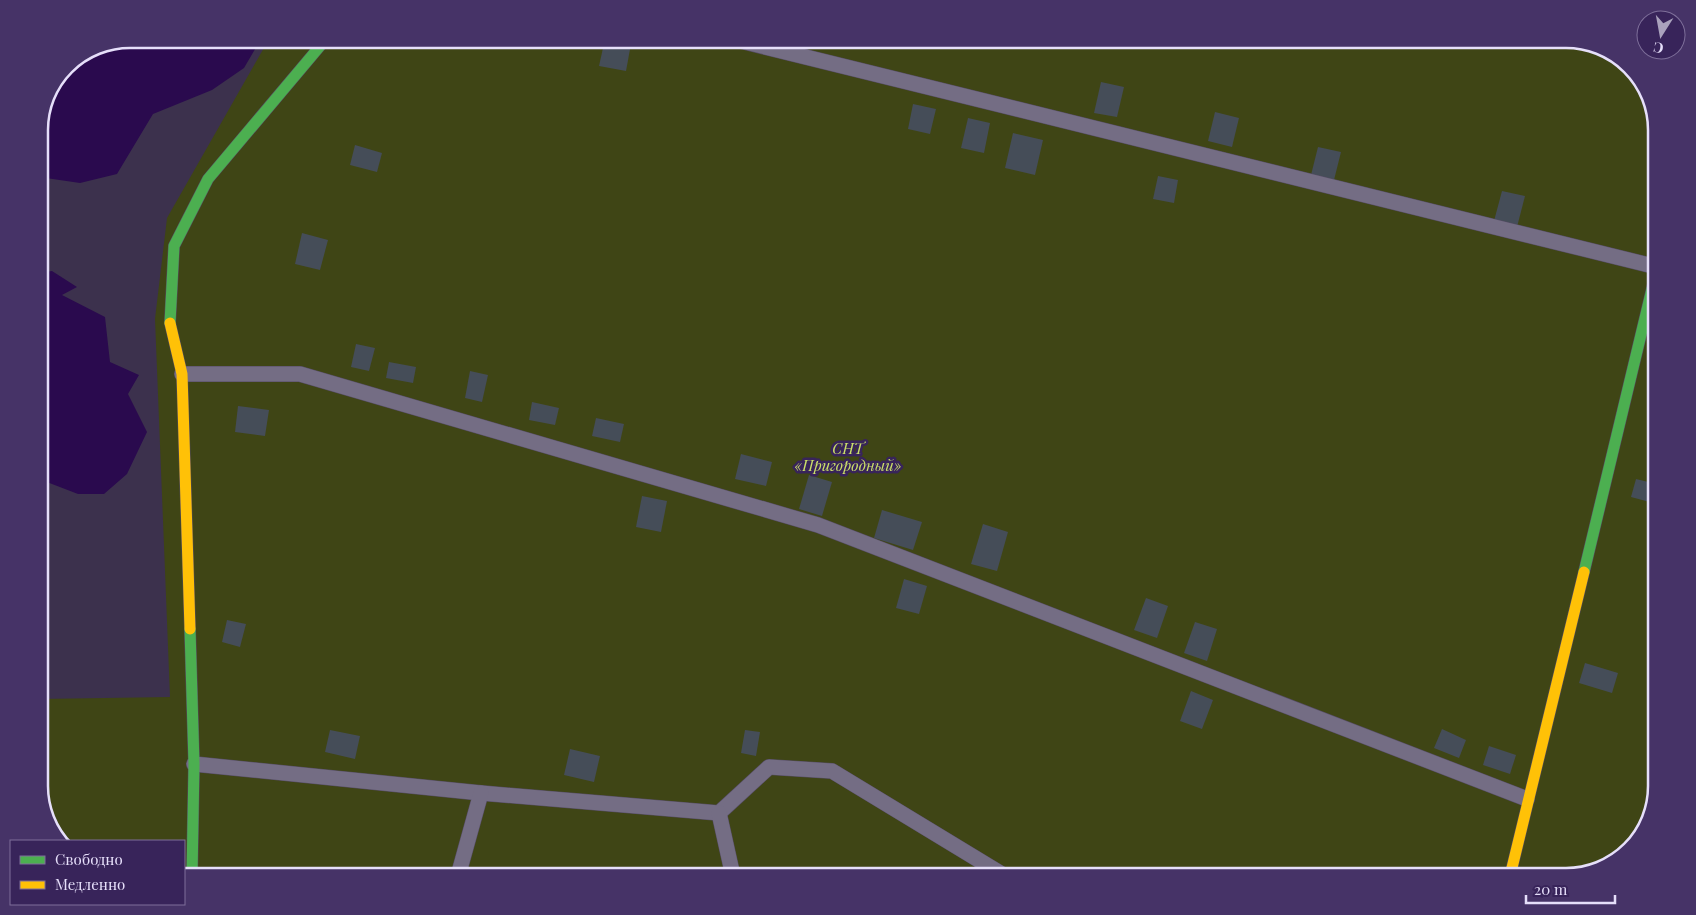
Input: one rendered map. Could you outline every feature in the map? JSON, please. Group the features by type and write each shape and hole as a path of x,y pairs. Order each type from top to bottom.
{"street":[{"path":"192,868 194,764 182,374 170,323 174,246 208,179 318,48"},
{"path":"1512,868 1648,307"}],"lane":[{"path":"768,48 1648,266"},
{"path":"182,374 300,374 818,525 1527,799"},
{"path":"194,764 481,793 719,813 769,767 832,771 992,868"},
{"path":"460,868 481,793"},
{"path":"719,813 731,868"}],"green space":[{"name":"СНТ «Пригородный»","path":"264,48 1577,48 1603,56 1621,68 1635,84 1644,103 1648,124 1648,786 1647,801 1640,822 1628,840 1608,857 1588,865 1566,868 185,868 185,840 68,840 56,822 49,801 48,699 170,697 155,319 167,218"}],"shaded area":[{"path":"119,48 256,48 244,68 212,90 153,114 117,174 80,183 48,178 48,124 50,108 56,93 64,80 88,58"},
{"path":"52,271 77,287 62,295 105,317 110,362 139,375 128,394 147,432 127,474 104,494 78,494 48,482 48,272"}],"building":[{"path":"603,48 630,48 626,71 599,66"},
{"path":"1101,82 1124,87 1117,117 1094,113"},
{"path":"913,104 936,109 930,134 908,129"},
{"path":"1215,112 1239,118 1232,147 1208,141"},
{"path":"968,118 990,123 984,153 961,148"},
{"path":"1013,133 1043,140 1035,175 1005,168"},
{"path":"355,145 382,153 377,172 350,165"},
{"path":"1318,147 1341,152 1334,180 1311,175"},
{"path":"1158,176 1178,180 1174,203 1153,199"},
{"path":"1502,191 1525,196 1517,227 1494,221"},
{"path":"302,233 328,240 320,270 295,264"},
{"path":"356,344 375,348 369,371 351,367"},
{"path":"389,362 416,367 413,383 386,378"},
{"path":"470,371 488,375 482,402 465,398"},
{"path":"532,402 559,408 555,425 529,420"},
{"path":"238,406 269,410 265,436 235,432"},
{"path":"596,418 624,424 620,442 592,436"},
{"path":"741,454 772,462 766,486 735,479"},
{"path":"809,475 832,482 822,516 799,509"},
{"path":"1636,479 1648,482 1648,502 1631,497"},
{"path":"642,496 667,501 661,532 636,527"},
{"path":"882,510 922,522 913,550 874,538"},
{"path":"983,524 1008,532 997,571 971,564"},
{"path":"904,579 927,586 919,614 896,608"},
{"path":"1146,598 1168,606 1157,638 1134,630"},
{"path":"227,620 246,624 240,647 222,642"},
{"path":"1195,622 1217,629 1207,661 1184,653"},
{"path":"1585,663 1618,673 1612,693 1579,683"},
{"path":"1191,691 1213,700 1202,729 1180,721"},
{"path":"1442,729 1466,740 1459,758 1434,748"},
{"path":"330,730 360,736 355,759 325,752"},
{"path":"745,730 760,732 756,756 741,753"},
{"path":"1489,746 1516,755 1510,774 1483,765"},
{"path":"570,749 600,756 594,782 564,775"}],"traffic: fast":[{"path":"170,323 174,246 208,179 318,48"},
{"path":"1584,572 1648,305"},
{"path":"190,629 194,764 192,868"}],"traffic: slow":[{"path":"170,323 182,374 190,629"},
{"path":"1512,868 1584,572"}]}
